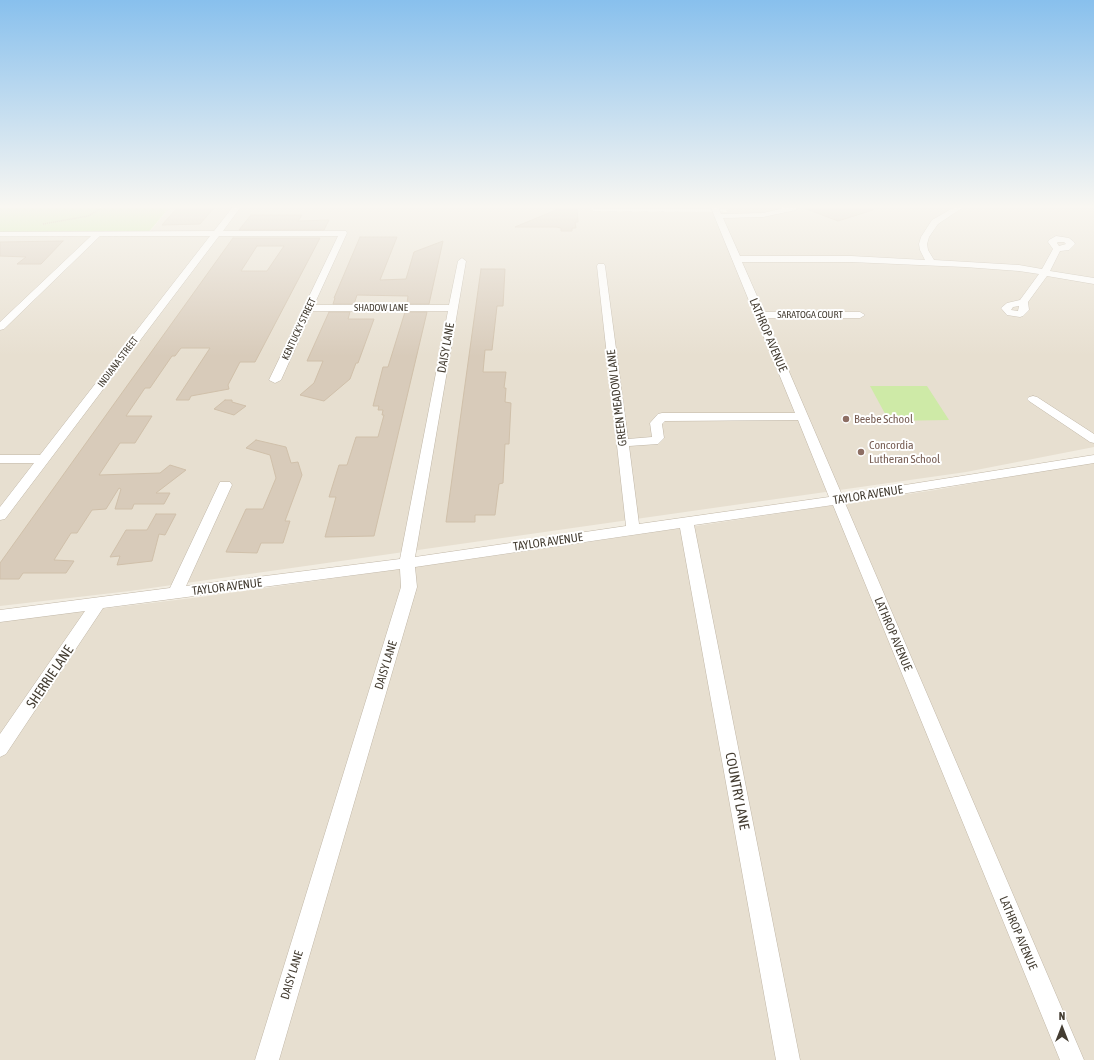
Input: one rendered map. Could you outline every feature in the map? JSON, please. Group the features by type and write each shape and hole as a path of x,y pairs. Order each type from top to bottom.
{"street":[{"path":"0,327 73,257"},
{"name":"INDIANA STREET","path":"0,516 198,257"},
{"name":"KENTUCKY STREET","path":"274,380 332,257"},
{"path":"928,257 931,262"},
{"path":"1023,302 1052,257"},
{"path":"736,259 851,259 988,265 1044,272 1094,281"},
{"name":"LATHROP AVENUE","path":"736,259 1072,1060"},
{"name":"DAISY LANE","path":"267,1060 409,587 407,563 462,261"},
{"name":"GREEN MEADOW LANE","path":"601,266 633,530"},
{"name":"SHADOW LANE","path":"308,308 453,308"},
{"name":"SARATOGA COURT","path":"759,315 860,315"},
{"path":"1033,399 1094,439"},
{"path":"622,442 654,441 658,438 656,423 662,417 802,416"},
{"path":"0,459 44,459"},
{"name":"TAYLOR AVENUE","path":"0,616 407,563 837,500 1094,459"},
{"path":"174,594 225,485"},
{"name":"COUNTRY LANE","path":"686,522 788,1060"},
{"name":"SHERRIE LANE","path":"0,750 98,603"}],"shaded area":[{"path":"0,257 1094,257 1094,447 966,472 130,591 0,606"},
{"path":"1094,462 1094,1060 0,1060 0,621 201,597 536,550 935,490"}],"green space":[{"path":"870,386 927,386 949,420 889,421"}],"building":[{"path":"25,257 47,257 41,264 17,264"},
{"path":"219,257 250,257 241,271 267,271 276,257 310,257 255,362 240,362 228,385 229,389 191,396 189,400 176,400 210,348 181,348 175,356 172,356 150,388 145,388 126,416 152,416 135,443 120,443 99,475 160,473 170,465 186,470 156,493 170,493 164,504 134,504 132,509 115,509 121,489 119,488 106,509 92,510 77,533 71,533 54,560 74,561 66,573 23,573 19,579 0,579 0,563"},
{"path":"351,257 389,257 380,280 406,279 412,257 439,257 429,304 407,304 408,296 357,295 354,304 333,304 334,298"},
{"path":"481,269 505,269 503,306 497,306 492,350 485,350 483,372 506,372 504,388 506,388 505,402 511,403 509,444 505,444 503,483 499,484 495,515 475,515 475,522 446,522"},
{"path":"329,312 350,312 348,319 374,319 358,363 356,363 350,379 324,401 300,395 314,383 323,361 307,361"},
{"path":"405,312 427,312 374,536 325,537 336,497 329,497 339,465 347,465 356,437 378,437 384,415 382,415 383,410 378,410 379,406 373,406 383,367 388,367"},
{"path":"225,400 232,400 232,402 246,406 234,415 214,409"},
{"path":"256,440 286,447 291,463 298,462 302,475 285,521 290,521 283,543 261,543 257,553 226,552 246,509 263,509 276,478 270,455 246,448"},
{"path":"156,514 176,514 165,535 159,534 152,561 117,565 120,556 110,557 126,530 147,530"}],"place":[{"name":"Beebe School","path":"846,419"},
{"name":"Concordia Lutheran School","path":"861,452"}]}
